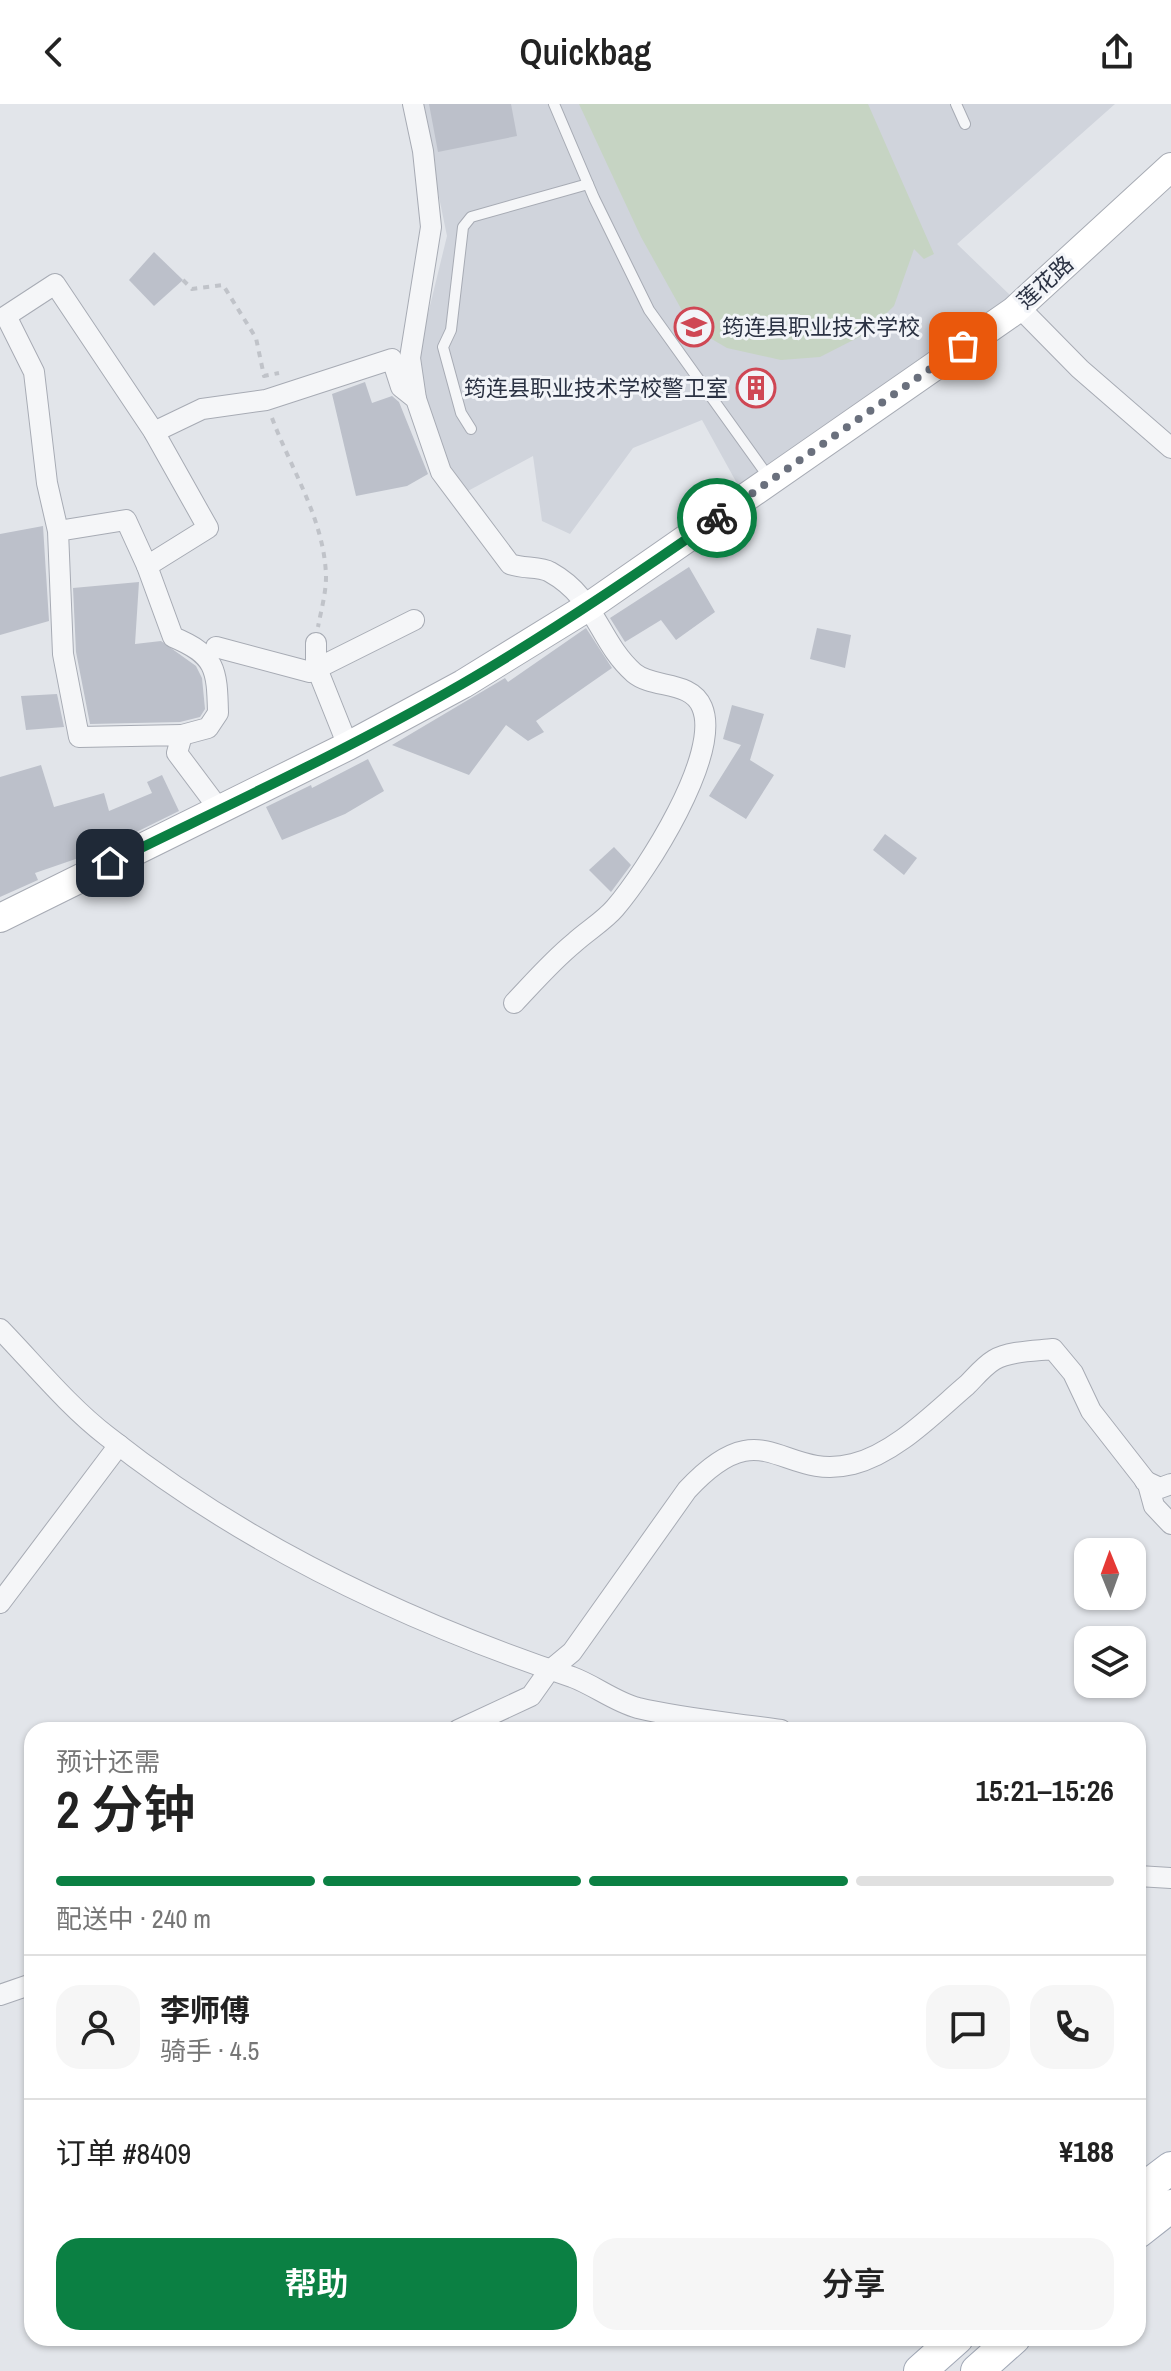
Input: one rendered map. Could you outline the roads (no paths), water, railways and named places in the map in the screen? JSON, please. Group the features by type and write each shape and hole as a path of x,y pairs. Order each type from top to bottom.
{"main road":[{"name":"莲花路","path":"0,918 348,746 463,684 591,605 1019,307 1171,167"},
{"path":"1146,2187 1171,2168"},
{"path":"1146,2226 1171,2206"},
{"path":"920,2371 948,2346"},
{"path":"977,2371 1005,2346"}],"street":[{"path":"413,104 423,151 431,227 410,358 416,399 441,472 510,564 525,570 547,569 591,605 609,642 636,675 692,695 702,707 705,731 684,804 614,909 571,945 514,1003"},
{"path":"58,531 126,520 173,637 200,648 214,666 218,713 208,728 182,735 79,737 63,654 58,531 43,455 34,372 6,316 55,284 154,432 208,528 147,566"},
{"path":"1019,307 1080,369 1171,448"},
{"path":"154,432 202,409 266,400 392,359 401,387 416,399"},
{"path":"216,647 317,671 414,620"},
{"path":"316,643 317,671 348,746"},
{"path":"182,735 177,753 219,809"},
{"path":"0,1329 119,1445 200,1504 339,1579 434,1625 548,1672 573,1678 635,1707 730,1722"},
{"path":"475,1722 531,1696 548,1672 572,1652 687,1490 708,1467 735,1453 750,1450 779,1453 818,1466 852,1464 890,1448 995,1359 1053,1349 1073,1373 1091,1411 1145,1481 1154,1506 1171,1524"},
{"path":"0,1603 119,1445"},
{"path":"1145,1481 1160,1488 1171,1484"},
{"path":"1146,1876 1171,1878"},
{"path":"0,1995 24,1987"}],"lane":[{"path":"554,104 588,184 649,310 771,480"},
{"path":"956,104 965,124"},
{"path":"471,429 461,413 443,347 451,330 463,227 471,217 588,184"}],"place":[{"name":"筠连县职业技术学校","path":"694,327"},
{"name":"筠连县职业技术学校警卫室","path":"756,388"}]}
